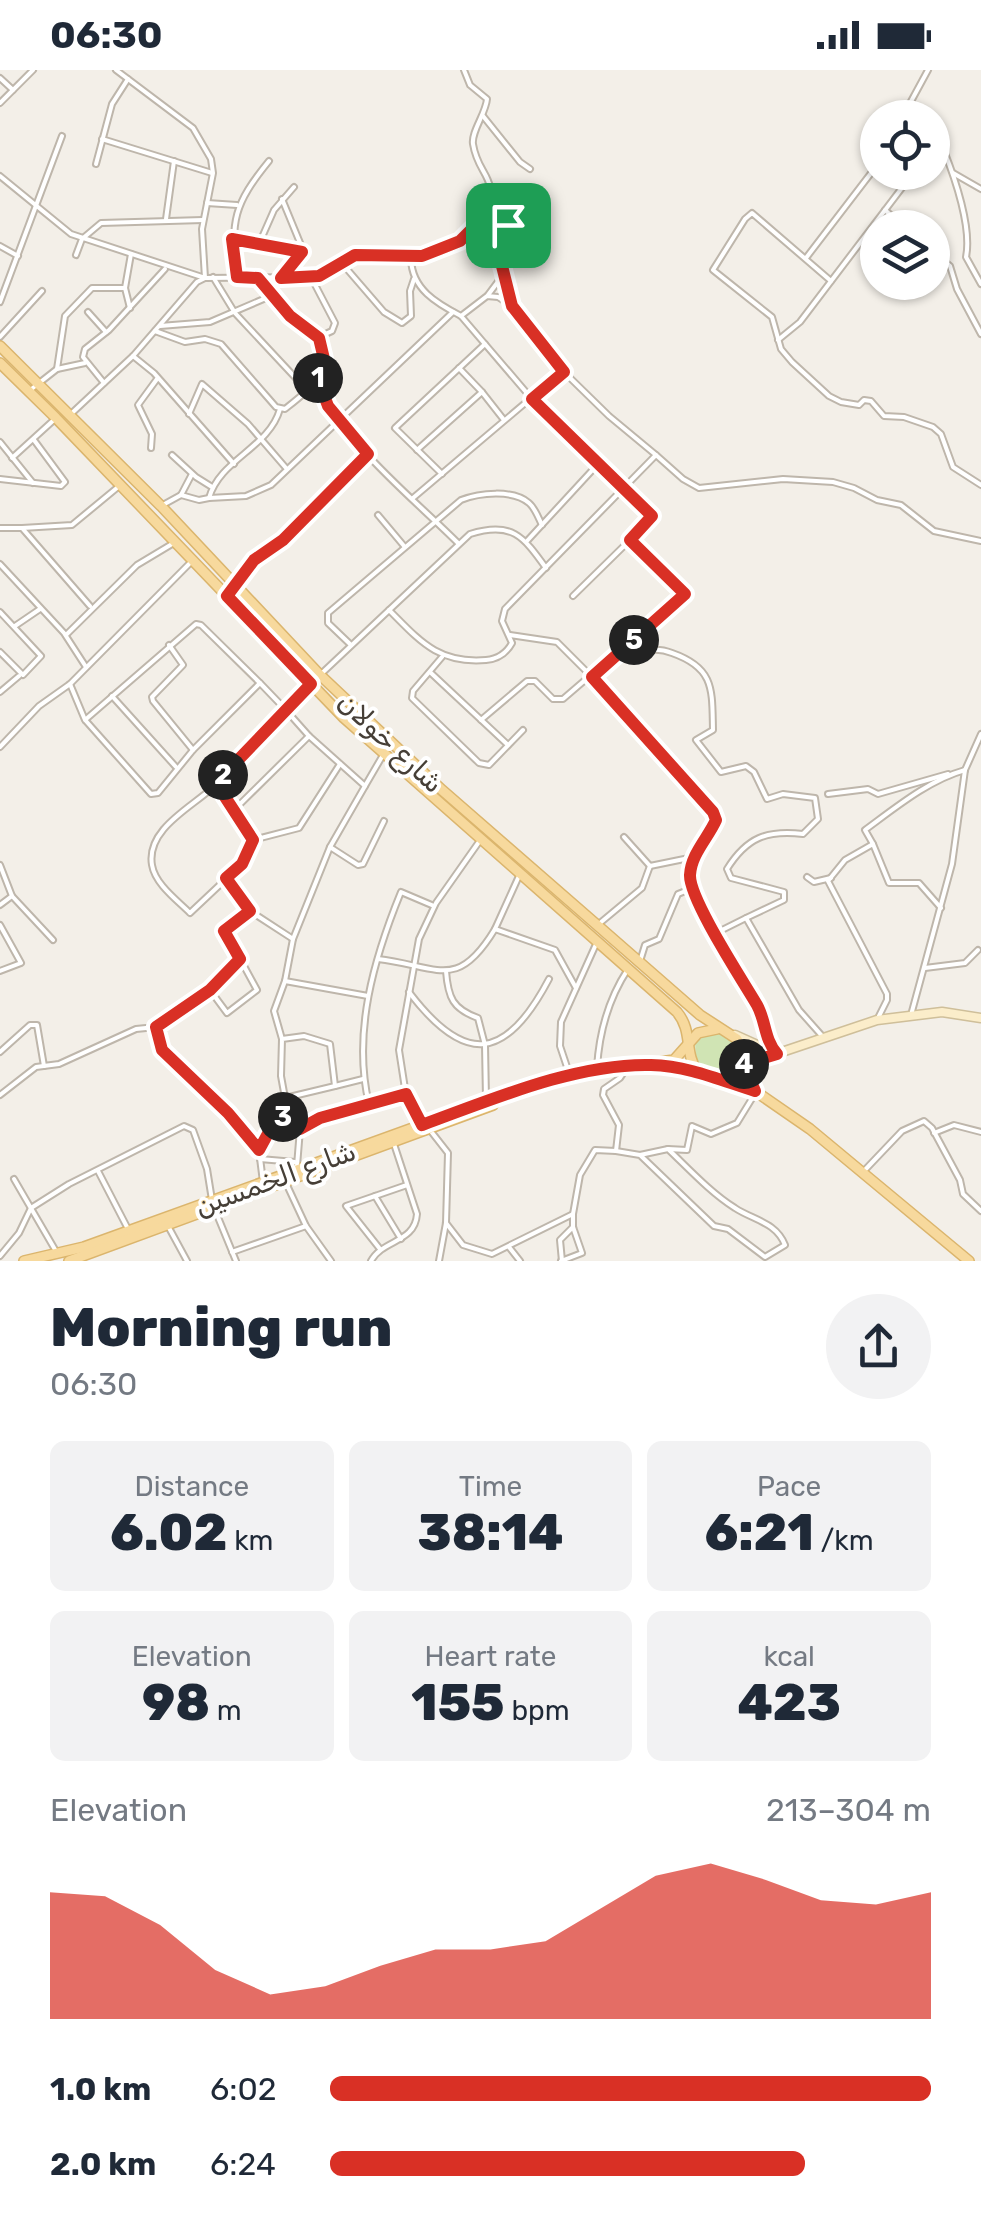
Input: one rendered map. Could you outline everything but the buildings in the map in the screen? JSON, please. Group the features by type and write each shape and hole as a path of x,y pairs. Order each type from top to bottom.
{"main road":[{"name":"شارع خولان","path":"0,346 162,506 480,839 682,1018 692,1044"},
{"name":"شارع خولان","path":"0,363 311,684 384,754 438,793 720,1029"},
{"path":"756,1092 743,1064 744,1049 732,1034 720,1029 702,1030 692,1044 690,1057 697,1071 756,1092 810,1129 969,1261"},
{"name":"شارع الخمسين","path":"24,1261 184,1215 394,1143 486,1102 524,1090 570,1076 674,1060 692,1044"},
{"path":"718,1077 733,1073 743,1064"},
{"name":"شارع الخمسين","path":"654,1065 697,1071"},
{"name":"شارع الخمسين","path":"214,1204 264,1182 285,1179 297,1166 426,1128 520,1095 524,1090"},
{"name":"شارع الخمسين","path":"69,1261 168,1226 184,1215"}],"street":[{"path":"0,103 33,70"},
{"path":"116,70 193,128 208,150 213,173 203,220 205,278"},
{"path":"0,176 35,208 82,238 205,278 311,277 355,255 411,258 460,241 488,213 492,186 472,141 487,99 470,85 464,70"},
{"path":"912,100 928,70"},
{"path":"0,78 13,90"},
{"path":"96,164 112,104 128,79"},
{"path":"483,116 530,169"},
{"path":"1,297 62,136"},
{"path":"102,140 213,173"},
{"path":"166,219 174,161"},
{"path":"237,277 232,239 238,205 270,162"},
{"path":"950,166 969,244 966,257 981,284"},
{"path":"953,173 981,189"},
{"path":"259,244 282,199 294,187"},
{"path":"806,258 860,188"},
{"path":"885,210 900,190"},
{"path":"281,278 302,252 302,242 282,199"},
{"path":"207,203 238,205"},
{"path":"488,213 499,216 508,225 503,275 512,306"},
{"path":"832,280 752,213 713,270 772,317 778,340 792,362 830,396 859,405 864,400 871,401 884,416 904,417 933,427 941,434 954,467 981,486"},
{"path":"76,255 82,238 102,223 203,220"},
{"path":"232,239 302,252"},
{"path":"778,340 800,322 860,243"},
{"path":"0,246 18,256"},
{"path":"130,254 125,288 130,308"},
{"path":"411,258 414,279 423,292 461,316 532,399 652,516 573,596"},
{"path":"340,261 384,312 402,323 411,316 410,291 414,279"},
{"path":"950,266 957,289 981,334"},
{"path":"104,383 85,363 86,349 166,268"},
{"path":"461,316 488,296 503,275"},
{"path":"213,277 235,312 306,389"},
{"path":"311,277 335,324 332,331 319,338"},
{"path":"70,415 133,356 205,278"},
{"path":"258,278 290,316 319,338 324,359 318,379 280,409"},
{"path":"57,370 68,312 92,288 125,288"},
{"path":"0,337 42,291"},
{"path":"160,326 210,322 272,296"},
{"path":"488,296 512,306 564,372 608,416 699,488 782,479 833,482 876,500 901,504 934,531 981,541"},
{"path":"88,312 106,332"},
{"path":"181,494 199,500 255,494 271,484 453,312"},
{"path":"155,331 185,342 205,339 221,344 280,409"},
{"path":"442,474 395,428 485,344"},
{"path":"133,356 234,464"},
{"path":"29,391 57,370 85,363"},
{"path":"459,368 504,420"},
{"path":"413,498 564,372"},
{"path":"151,448 152,434 138,405 158,379"},
{"path":"318,379 336,420 458,542"},
{"path":"189,414 202,384 262,439 286,468"},
{"path":"417,450 482,392"},
{"path":"209,498 212,487 272,430 280,409"},
{"path":"12,458 56,418"},
{"path":"0,479 61,486 64,482 34,440"},
{"path":"0,442 33,483"},
{"path":"227,596 254,560 283,540 368,454"},
{"path":"172,455 212,487"},
{"path":"389,610 442,656 470,662 496,659 509,650 510,636 502,622 505,610 656,455"},
{"path":"527,541 599,463"},
{"path":"162,506 181,494 192,474"},
{"path":"0,528 72,525 121,484"},
{"path":"351,645 328,623 328,613 434,520 470,496 503,494 526,500 542,525"},
{"path":"378,515 404,546"},
{"path":"22,528 91,608"},
{"path":"320,675 458,542 478,531 512,530 527,541 546,568"},
{"path":"481,720 527,681 534,681 558,700 592,677 685,594 630,540"},
{"path":"66,635 144,560 176,542"},
{"path":"0,747 40,706 70,684 194,560"},
{"path":"0,564 66,635 86,666"},
{"path":"16,626 41,608"},
{"path":"0,612 41,656 26,674 0,692"},
{"path":"86,720 190,627 201,625 309,736 364,786"},
{"path":"510,636 556,642 713,812 714,825 694,858 690,875 693,888 714,934 758,1007 769,1045 777,1054"},
{"path":"630,643 642,654 651,648 670,652 705,672 713,730 696,740 721,772 746,766 754,772 767,799 782,794 816,798 818,819 803,834 777,831 740,848 728,869 731,878 784,892 784,900 714,934"},
{"path":"169,645 183,665 152,696 153,701 193,750"},
{"path":"0,652 21,674"},
{"path":"442,656 412,694 413,702 426,714 484,765 523,730"},
{"path":"431,673 508,745"},
{"path":"70,684 86,720 151,794 158,793 193,750 260,683"},
{"path":"253,840 242,864 190,913 160,882 151,860 155,845 170,822 216,783 311,684"},
{"path":"112,696 177,769"},
{"path":"912,1014 952,864 965,770 981,734"},
{"path":"234,810 309,736"},
{"path":"259,1150 282,1117 282,1040 274,1010 293,939 330,847 384,754"},
{"path":"253,840 299,828 340,764"},
{"path":"828,794 868,788 878,794 965,770"},
{"path":"940,908 919,883 889,884 865,830 952,774"},
{"path":"216,783 253,840"},
{"path":"330,847 358,865 363,864 384,821"},
{"path":"624,837 650,866"},
{"path":"439,1261 446,1223 448,1153 426,1128 406,1094 399,1050 419,939 434,906 480,839"},
{"path":"873,844 844,860 828,881 887,994 888,1000 877,1020"},
{"path":"650,866 694,858"},
{"path":"0,865 12,896 53,940"},
{"path":"596,926 642,888 650,866"},
{"path":"378,958 454,972 471,962 495,929 520,874"},
{"path":"807,877 814,882 830,878"},
{"path":"226,878 250,911 293,939"},
{"path":"639,962 645,946 660,939 678,894 693,888"},
{"path":"370,1104 364,1079 364,1024 378,958 401,892 434,906"},
{"path":"0,905 12,896"},
{"path":"210,990 227,1013 257,990 224,931 250,911"},
{"path":"746,918 799,1010 823,1037"},
{"path":"0,925 21,963 0,971"},
{"path":"495,929 555,950 576,988"},
{"path":"570,1076 560,1046 561,1022 597,942"},
{"path":"925,968 966,963 978,950"},
{"path":"0,1095 25,1073 59,1064 136,1029 156,1027 210,990 240,959"},
{"path":"597,1071 605,1021 617,986 628,970"},
{"path":"446,971 448,994 454,1006 478,1018 485,1045 486,1102"},
{"path":"409,992 448,1035 463,1043 485,1045 523,1023 549,979"},
{"path":"284,981 368,996"},
{"path":"743,1064 877,1020 942,1012 981,1018"},
{"path":"0,1052 30,1025 36,1025 44,1066"},
{"path":"156,1027 162,1050 228,1113 259,1150 264,1182"},
{"path":"732,1034 777,1054"},
{"path":"282,1040 304,1036 330,1044 335,1086"},
{"path":"616,1151 619,1125 603,1096 604,1089 628,1067"},
{"path":"285,1098 364,1079"},
{"path":"572,1227 560,1240 562,1261 582,1253 572,1227 574,1194 595,1150 640,1155 687,1150 692,1126 710,1134 736,1123 756,1092"},
{"path":"300,1129 320,1118 406,1094"},
{"path":"282,1117 300,1129"},
{"path":"863,1172 893,1139 924,1121 960,1180 963,1194 981,1211"},
{"path":"0,1256 19,1234 31,1208 69,1184 184,1126 190,1128 207,1169 214,1204 236,1261"},
{"path":"934,1133 954,1126 981,1132"},
{"path":"260,1159 297,1166 300,1129"},
{"path":"370,1261 380,1249 413,1232 417,1223 394,1143"},
{"path":"640,1155 714,1226 728,1229 765,1256 784,1245 780,1234 735,1208 668,1150"},
{"path":"98,1171 129,1230"},
{"path":"14,1179 58,1254"},
{"path":"285,1179 306,1226 331,1261"},
{"path":"380,1249 346,1206 406,1185"},
{"path":"374,1196 401,1238"},
{"path":"446,1223 463,1244 492,1254 574,1214"},
{"path":"168,1226 187,1261"},
{"path":"232,1252 306,1226"},
{"path":"509,1247 520,1261"}],"green space":[{"path":"720,1032 736,1043 741,1053 737,1066 710,1072 696,1063 695,1042 700,1036"}],"route":[{"path":"488,213 499,216 508,225 502,266 512,306 564,372 532,399 652,516 630,540 685,594 592,677 713,812 716,820 694,858 691,884 734,971 758,1007 769,1045 777,1054 743,1064 755,1091 697,1071 654,1065 616,1068 518,1090 422,1125 406,1094 320,1118 300,1129 282,1117 259,1150 228,1113 162,1050 156,1027 210,990 240,959 224,931 250,911 226,878 242,864 253,840 216,783 311,684 227,596 254,560 283,540 368,454 328,406 318,379 324,359 319,338 290,316 258,278 237,277 232,239 302,252 281,278 311,277 355,255 411,258 446,248 460,241 488,213"}]}
